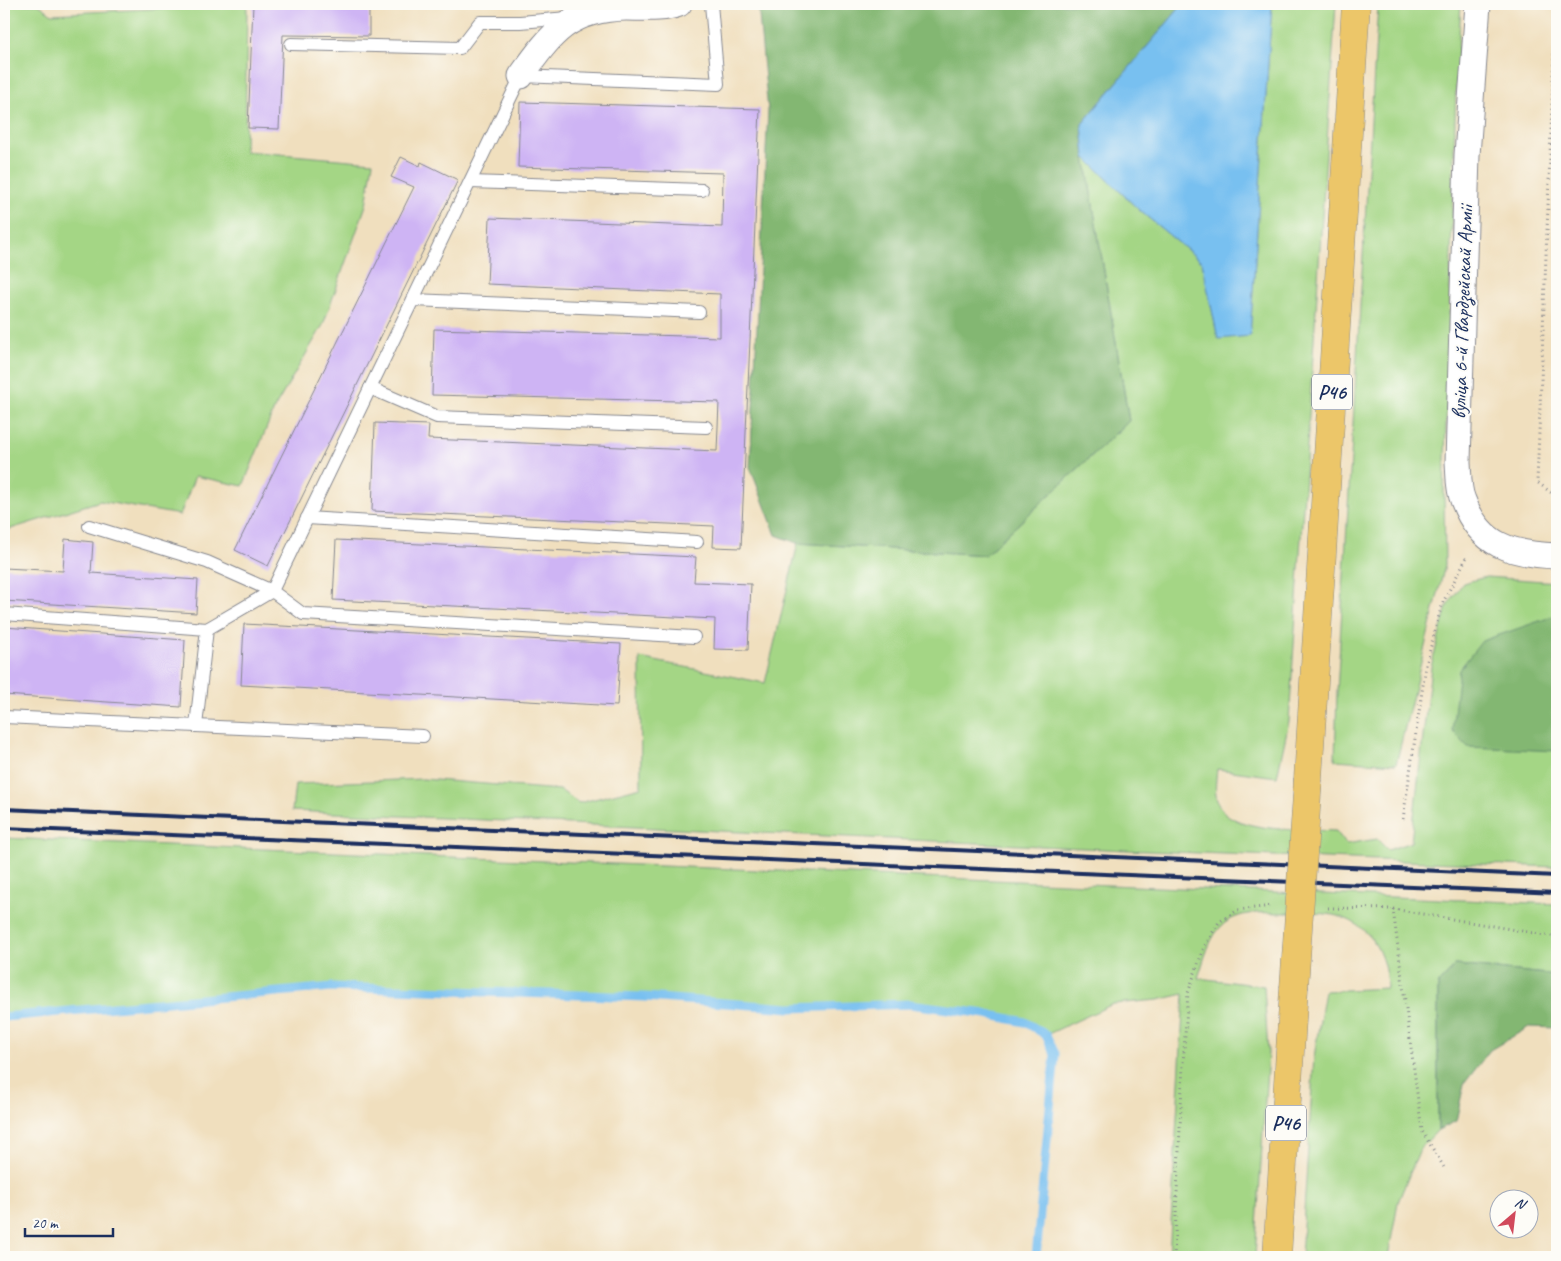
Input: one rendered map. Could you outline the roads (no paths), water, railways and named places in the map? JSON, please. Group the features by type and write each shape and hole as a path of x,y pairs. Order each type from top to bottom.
{"main road":[{"name":"Р46","path":"1277,1257 1356,4"}],"street":[{"path":"521,76 546,42 574,17 618,8 670,7 679,4"},
{"name":"вуліца 6-й Гвардзейскай Арміі","path":"1478,4 1467,155 1458,462 1462,499 1480,532 1506,548 1557,556"}],"lane":[{"path":"4,614 207,629 272,591 521,76 718,84 711,4"},
{"path":"291,44 460,48 480,22 520,22 574,17"},
{"path":"470,182 702,190"},
{"path":"413,300 700,312"},
{"path":"370,388 438,417 706,427"},
{"path":"307,518 697,542"},
{"path":"89,526 207,562 272,591 303,614 694,637"},
{"path":"196,726 207,629"},
{"path":"4,717 423,736"}],"water":[{"path":"1183,4 1272,4 1250,336 1218,339 1202,262 1139,210 1085,157 1082,124"}],"waterway":[{"path":"4,1017 332,987 645,997 790,1008 910,1004 986,1014 1025,1022 1046,1035 1055,1054 1036,1257"}],"railway":[{"path":"4,809 1557,876"},
{"path":"4,828 1557,893"}]}
